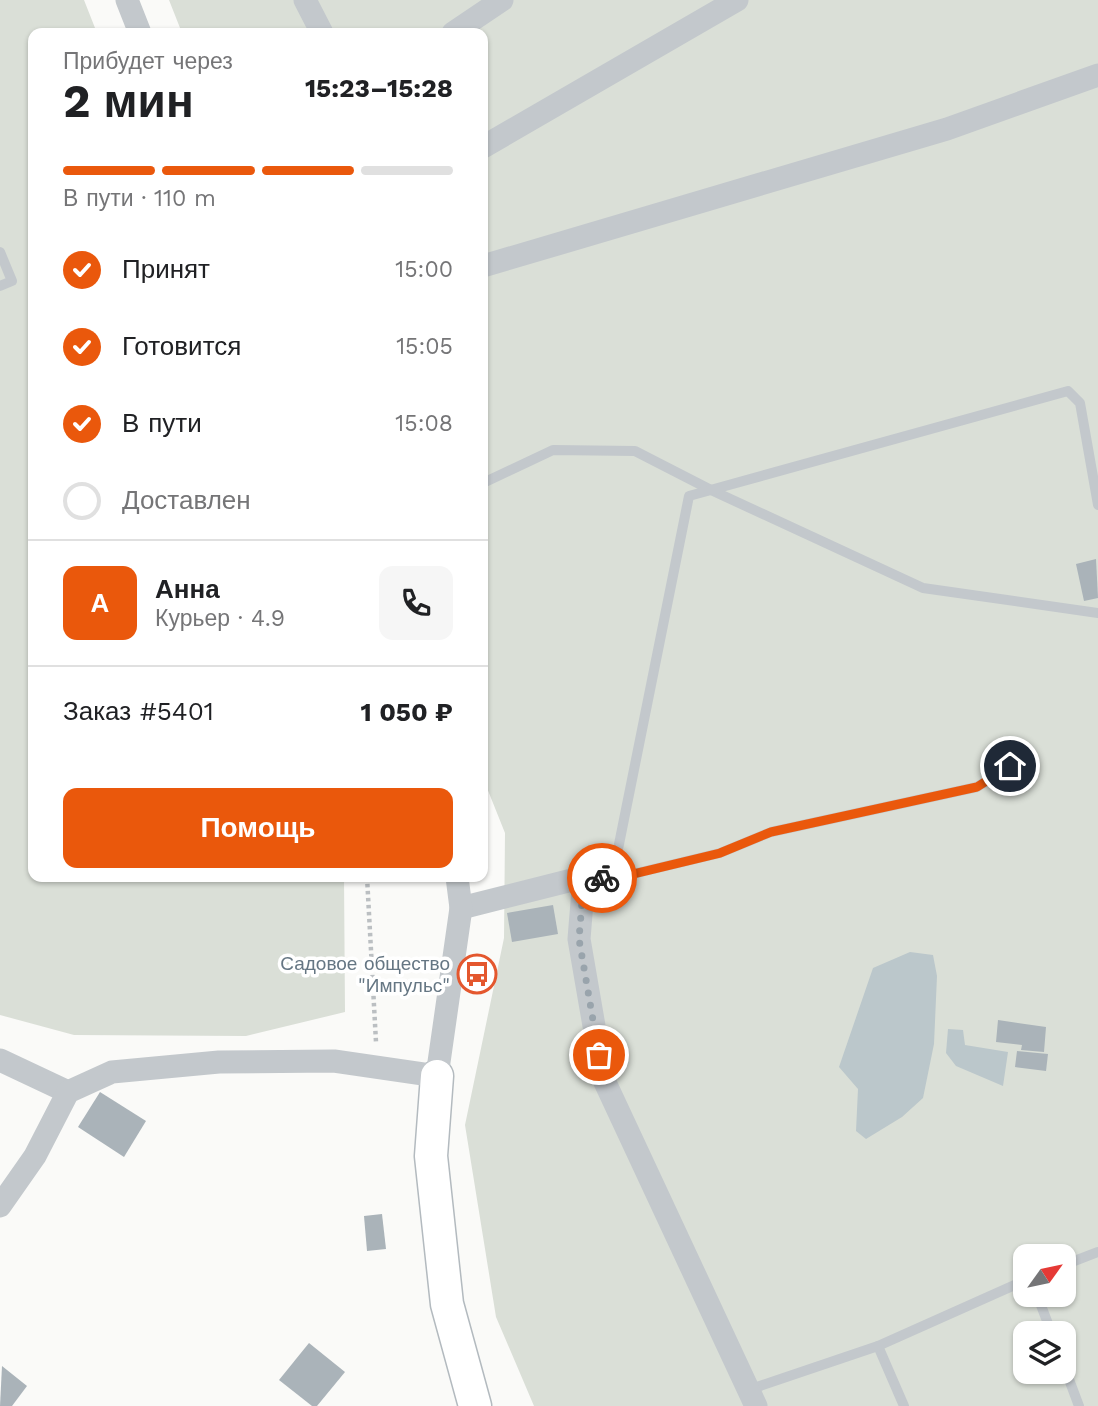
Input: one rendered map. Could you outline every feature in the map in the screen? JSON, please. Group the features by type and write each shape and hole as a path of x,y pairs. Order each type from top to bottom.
{"street":[{"path":"127,0 138,28"},
{"path":"305,0 319,28"},
{"path":"460,28 502,0"},
{"path":"488,144 737,0"},
{"path":"488,265 947,129 1098,75"},
{"path":"584,877 579,939 603,1078 754,1398"},
{"path":"461,908 584,877 612,879"},
{"path":"458,882 461,908 437,1076 431,1156 447,1304 475,1406"},
{"path":"0,1060 68,1092"},
{"path":"0,1206 35,1156 68,1092 112,1072 219,1062 334,1061 437,1076"}],"lane":[{"path":"0,252 12,281 0,286"},
{"path":"1026,756 977,787 771,832 720,853 612,879 689,496 1068,391 1080,403 1098,505"},
{"path":"488,481 553,450 635,451 711,491 923,588 1098,613"},
{"path":"1076,1260 1098,1252"},
{"path":"754,1398 1013,1286"},
{"path":"878,1346 904,1406"},
{"path":"1071,1384 1079,1406"}],"path":[{"path":"367,882 377,1068"}],"shaded area":[{"path":"0,0 84,0 95,28 28,28 28,882 344,882 345,1012 246,1036 74,1035 0,1015"},
{"path":"169,0 1098,0 1098,1406 534,1406 496,1317 465,1125 504,938 505,833 488,790 488,28 180,28"},
{"path":"910,952 933,955 937,976 934,1044 923,1098 902,1117 866,1139 856,1131 858,1089 839,1067 873,968"},
{"path":"948,1029 963,1030 965,1045 1008,1052 1003,1086 956,1066 946,1053"}],"building":[{"path":"1096,559 1098,598 1084,601 1076,564"},
{"path":"553,905 558,934 512,942 507,913"},
{"path":"998,1020 1046,1027 1044,1052 1021,1050 1022,1045 996,1042"},
{"path":"1017,1051 1048,1054 1046,1071 1015,1067"},
{"path":"100,1092 146,1121 124,1157 78,1127"},
{"path":"382,1214 386,1249 367,1251 364,1216"},
{"path":"309,1343 345,1372 317,1406 312,1406 279,1380"},
{"path":"2,1366 27,1386 12,1406 0,1406"}],"way so far":[{"path":"599,1055 579,939 584,877 602,878"}],"place":[{"name":"Садовое общество \"Импульс\"","path":"477,974"}],"route":[{"path":"602,878 612,879 720,853 771,832 977,787 1010,766"}]}
